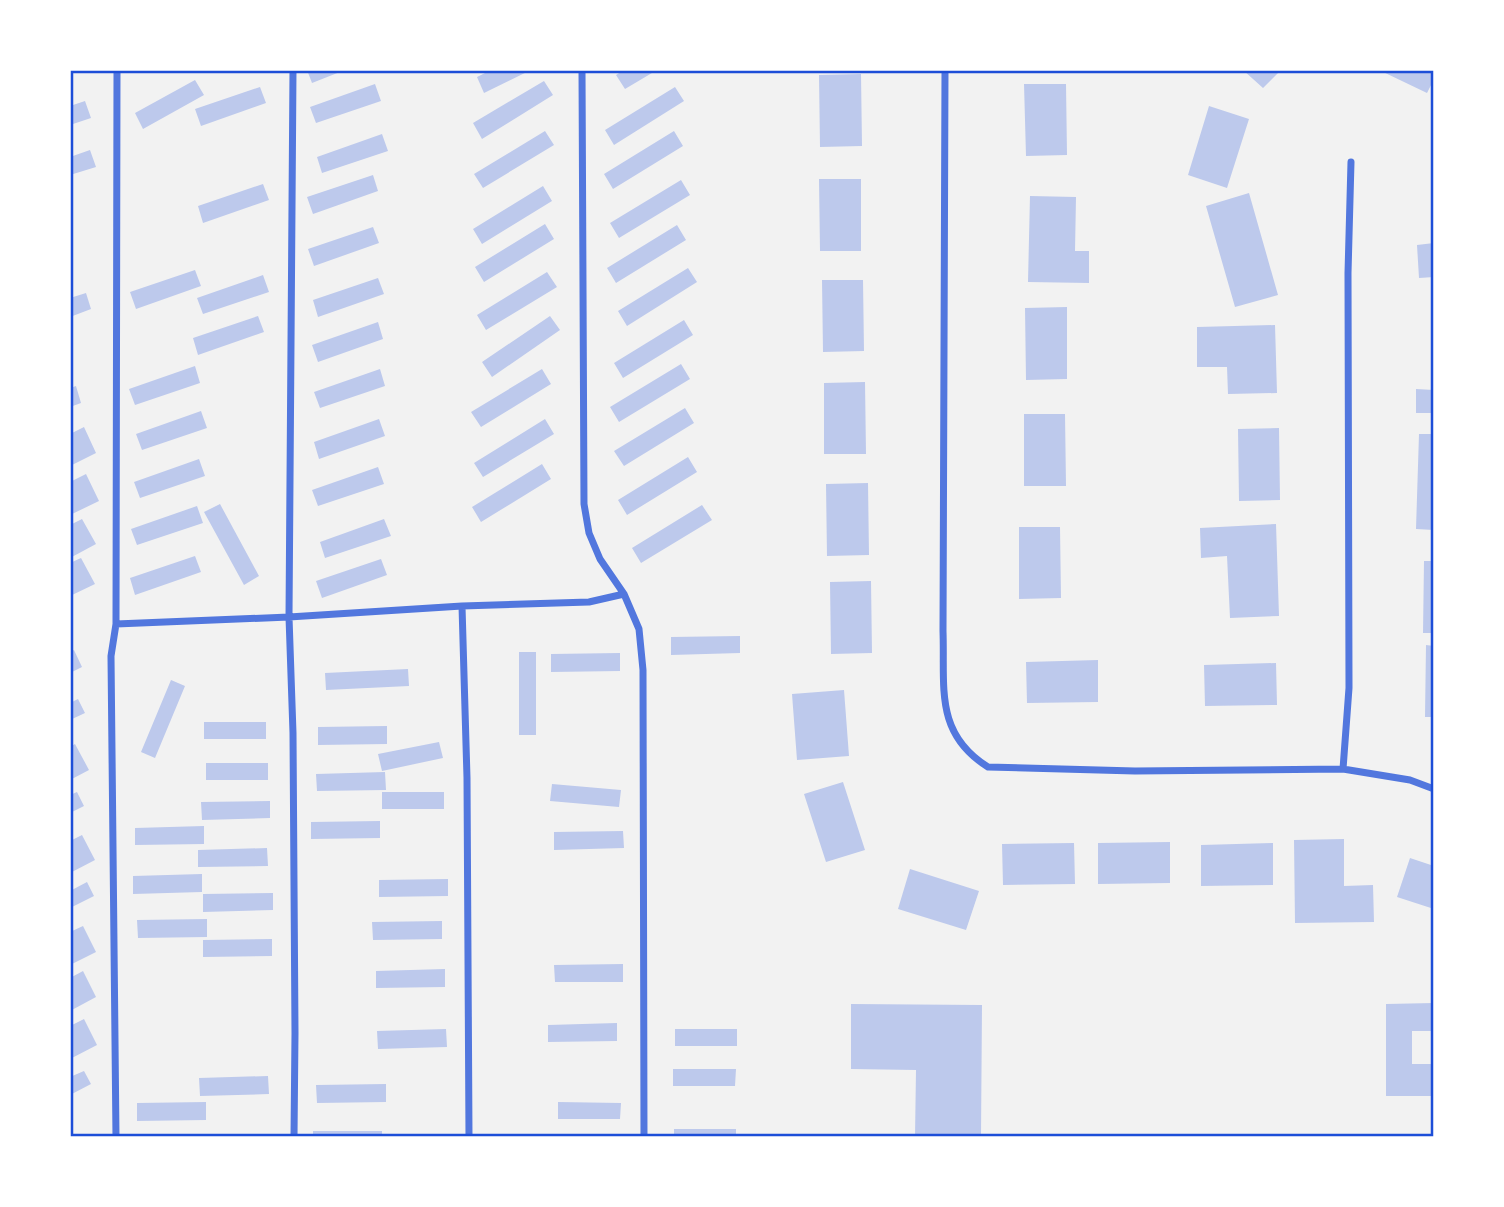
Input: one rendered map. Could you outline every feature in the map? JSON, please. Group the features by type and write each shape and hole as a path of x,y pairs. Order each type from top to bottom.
{"street":[{"path":"116,1137 111,656 116,624 117,70"},
{"path":"293,70 289,617 293,733 294,1137"},
{"path":"582,70 584,504 589,533 600,559 624,594 639,629 643,670 644,1137"},
{"path":"945,70 943,604 945,705 948,723 957,741 971,756 988,767 1135,771 1343,769 1410,780 1434,789"},
{"path":"1343,769 1349,688 1348,273 1351,162"},
{"path":"116,624 589,602 624,594"},
{"path":"463,606 469,1137"}],"building":[{"path":"307,70 345,70 312,83"},
{"path":"491,70 531,70 484,93 477,77"},
{"path":"624,70 657,70 625,89 616,75"},
{"path":"1243,70 1281,70 1263,88"},
{"path":"1379,70 1434,70 1434,79 1427,93"},
{"path":"861,74 862,146 820,147 819,75"},
{"path":"195,80 204,95 143,129 135,113"},
{"path":"544,81 553,95 482,139 473,123"},
{"path":"375,84 381,101 316,123 310,107"},
{"path":"1024,84 1066,84 1067,155 1026,156"},
{"path":"260,87 266,103 201,126 195,109"},
{"path":"675,87 684,101 614,145 605,130"},
{"path":"85,101 91,118 70,125 70,106"},
{"path":"1209,106 1249,119 1227,188 1188,175"},
{"path":"545,131 554,145 483,188 474,174"},
{"path":"674,131 683,146 613,189 604,174"},
{"path":"382,134 388,151 322,173 317,157"},
{"path":"90,150 96,167 70,175 70,157"},
{"path":"373,175 378,191 313,214 307,197"},
{"path":"819,179 861,179 861,251 820,251"},
{"path":"681,180 690,195 619,238 610,223"},
{"path":"263,184 269,200 203,223 198,206"},
{"path":"543,186 552,201 482,244 473,229"},
{"path":"1249,193 1278,295 1235,307 1206,206"},
{"path":"1030,196 1076,197 1075,251 1089,251 1089,283 1028,282"},
{"path":"545,224 554,239 484,282 475,267"},
{"path":"677,225 686,240 616,283 607,268"},
{"path":"373,227 379,243 314,266 308,249"},
{"path":"1434,243 1434,277 1419,278 1417,245"},
{"path":"688,268 697,282 627,326 618,311"},
{"path":"195,270 201,286 136,309 130,292"},
{"path":"547,272 557,287 486,330 477,315"},
{"path":"263,275 269,292 203,314 197,298"},
{"path":"378,278 384,294 318,317 313,300"},
{"path":"822,280 863,280 864,351 823,352"},
{"path":"86,293 91,309 70,317 70,298"},
{"path":"1067,307 1067,379 1026,380 1025,308"},
{"path":"258,316 264,332 198,355 193,338"},
{"path":"550,316 560,330 492,377 482,362"},
{"path":"684,320 693,335 623,378 614,363"},
{"path":"378,322 383,339 318,362 312,345"},
{"path":"1275,325 1277,393 1228,394 1227,367 1197,367 1197,327"},
{"path":"681,364 690,379 619,422 610,407"},
{"path":"195,366 200,383 135,405 129,389"},
{"path":"380,369 385,386 320,408 314,392"},
{"path":"542,369 551,384 481,427 471,412"},
{"path":"865,382 866,454 824,454 824,383"},
{"path":"76,386 81,403 70,407 70,388"},
{"path":"1416,389 1434,390 1434,413 1416,413"},
{"path":"685,408 694,423 624,466 614,451"},
{"path":"201,411 207,428 142,450 136,434"},
{"path":"1024,414 1065,414 1066,486 1024,486"},
{"path":"379,419 385,436 319,459 314,442"},
{"path":"545,419 554,434 483,477 474,463"},
{"path":"84,427 96,453 70,466 70,434"},
{"path":"1279,428 1280,500 1239,501 1238,429"},
{"path":"1419,434 1434,434 1434,530 1416,529"},
{"path":"688,457 697,472 627,515 618,500"},
{"path":"199,459 205,476 140,498 134,482"},
{"path":"542,464 551,479 481,522 472,507"},
{"path":"378,467 384,484 318,506 312,490"},
{"path":"86,474 99,501 70,515 70,482"},
{"path":"868,483 869,555 827,556 826,484"},
{"path":"220,504 259,576 244,585 204,512"},
{"path":"702,505 712,520 641,563 632,548"},
{"path":"197,506 203,523 137,545 131,529"},
{"path":"82,519 96,544 70,558 70,525"},
{"path":"384,519 391,536 325,558 320,542"},
{"path":"1276,524 1279,616 1230,618 1227,556 1201,558 1200,528"},
{"path":"1019,527 1060,527 1061,598 1019,599"},
{"path":"195,556 201,572 135,595 130,578"},
{"path":"81,558 95,584 70,596 70,563"},
{"path":"381,559 387,575 322,598 316,581"},
{"path":"1424,561 1434,561 1434,633 1423,633"},
{"path":"871,581 872,653 831,654 830,582"},
{"path":"740,636 740,653 671,655 671,637"},
{"path":"1426,645 1434,646 1434,717 1425,717"},
{"path":"74,650 82,667 70,673 70,652"},
{"path":"519,652 536,652 536,735 519,735"},
{"path":"620,653 620,671 551,672 551,654"},
{"path":"1098,660 1098,702 1027,703 1026,662"},
{"path":"1276,663 1277,705 1205,706 1204,665"},
{"path":"408,669 409,686 326,690 325,673"},
{"path":"171,680 185,686 155,758 141,752"},
{"path":"844,690 849,756 797,760 792,694"},
{"path":"78,699 85,713 70,720 70,703"},
{"path":"204,722 266,722 266,739 204,739"},
{"path":"387,726 387,744 318,745 318,727"},
{"path":"439,742 443,758 382,771 378,754"},
{"path":"75,744 89,770 70,780 70,747"},
{"path":"206,763 268,763 268,780 206,780"},
{"path":"385,772 386,790 317,791 316,774"},
{"path":"843,782 865,850 826,862 804,794"},
{"path":"552,784 621,790 619,807 550,801"},
{"path":"77,792 84,806 70,813 70,795"},
{"path":"382,792 444,792 444,809 382,809"},
{"path":"270,801 270,818 202,820 201,802"},
{"path":"380,821 380,838 311,839 311,822"},
{"path":"204,826 204,844 135,845 135,828"},
{"path":"623,831 624,848 554,850 554,832"},
{"path":"82,835 95,860 70,873 70,841"},
{"path":"1344,839 1344,886 1373,885 1374,922 1295,923 1294,840"},
{"path":"1170,842 1170,883 1098,884 1098,843"},
{"path":"1074,843 1075,884 1003,885 1002,844"},
{"path":"1273,843 1273,885 1201,886 1201,845"},
{"path":"267,848 268,866 198,867 198,850"},
{"path":"1410,858 1434,866 1434,909 1397,897"},
{"path":"910,869 979,891 966,930 898,909"},
{"path":"202,874 202,892 133,894 133,876"},
{"path":"448,879 448,896 379,897 379,880"},
{"path":"87,882 94,896 70,908 70,891"},
{"path":"273,893 273,910 203,912 203,894"},
{"path":"207,919 207,937 138,938 137,920"},
{"path":"442,921 442,939 373,940 372,922"},
{"path":"83,926 96,952 70,965 70,932"},
{"path":"272,939 272,956 203,957 203,940"},
{"path":"623,964 623,982 555,982 554,965"},
{"path":"445,969 445,987 376,988 376,971"},
{"path":"83,971 96,997 70,1011 70,978"},
{"path":"1434,1003 1434,1031 1412,1031 1412,1064 1434,1064 1434,1096 1386,1096 1386,1004"},
{"path":"851,1004 982,1005 981,1137 915,1137 916,1070 851,1069"},
{"path":"84,1019 97,1045 70,1059 70,1026"},
{"path":"617,1023 617,1041 548,1042 548,1025"},
{"path":"446,1029 447,1047 378,1049 377,1031"},
{"path":"675,1029 737,1029 737,1046 675,1046"},
{"path":"673,1069 736,1069 735,1086 673,1086"},
{"path":"84,1071 91,1084 70,1095 70,1077"},
{"path":"268,1076 269,1094 200,1096 199,1078"},
{"path":"386,1084 386,1102 317,1103 316,1085"},
{"path":"206,1102 206,1120 137,1121 137,1103"},
{"path":"558,1102 621,1103 620,1119 558,1119"},
{"path":"674,1129 736,1129 736,1137 674,1137"},
{"path":"313,1131 382,1131 382,1137 313,1137"}]}
